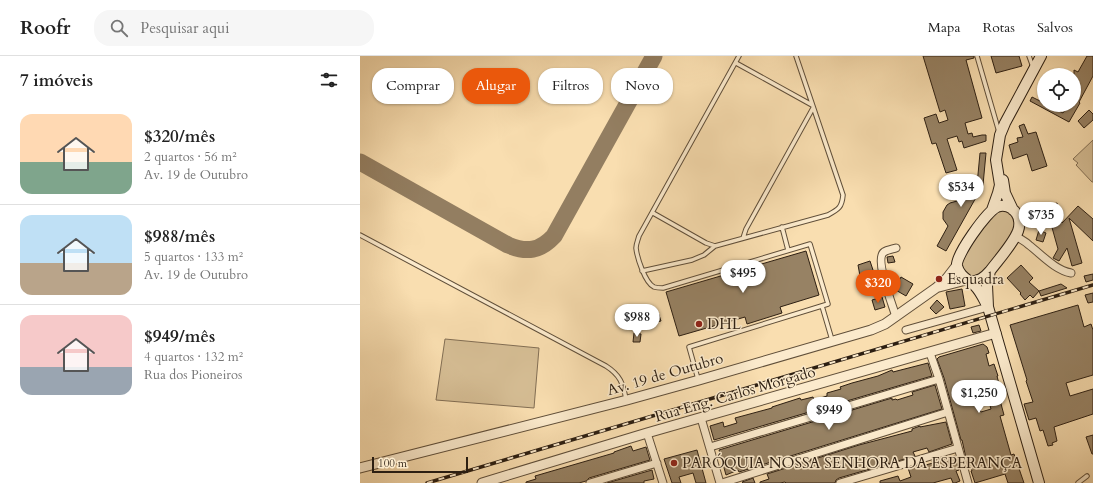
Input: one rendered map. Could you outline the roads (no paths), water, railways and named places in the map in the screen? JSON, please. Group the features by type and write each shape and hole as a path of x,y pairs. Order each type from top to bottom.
{"main road":[{"path":"992,210 1000,185 996,160 1000,135 1041,56"},
{"path":"997,148 1002,165 1004,188 1013,210"},
{"path":"968,281 976,281 981,279 990,271 1016,236 1019,229 1019,221 1017,214 1009,207 997,207 984,218 958,259 957,265 960,274 968,281 976,287 988,307"},
{"path":"990,271 987,285 988,307 1039,483"}],"street":[{"path":"1016,236 1029,244 1055,266 1063,271 1071,273"},
{"path":"896,248 884,252 882,255 881,264 882,273 896,317"},
{"name":"Av. 19 de Outubro","path":"360,468 627,400 871,330 896,317 936,288 947,278 957,265"},
{"path":"936,288 968,281"},
{"path":"906,330 988,307"},
{"name":"Rua Eng. Carlos Morgado","path":"482,483 648,433 930,352 994,328"},
{"path":"930,352 939,379 967,483"},
{"path":"710,447 939,379"},
{"path":"701,418 721,483 948,412"},
{"path":"648,433 663,483"},
{"path":"840,483 958,448"},
{"path":"590,483 657,463"}],"lane":[{"path":"699,380 688,347 828,304 810,244 663,288 655,288 651,285 642,270 636,249 639,236 740,56"},
{"path":"642,270 692,260 704,255 716,246 828,214 837,210 842,204 843,195 796,56"},
{"path":"977,56 1000,135"},
{"path":"1029,56 1034,70"},
{"path":"736,63 813,106"},
{"path":"743,238 746,229 813,106"},
{"path":"653,213 706,243 716,246"},
{"path":"782,227 788,250"},
{"path":"360,235 606,366 619,377 627,400"},
{"path":"822,306 832,340"},
{"path":"1078,483 1087,476"}],"railway":[{"path":"427,483 1093,285"}],"place":[{"name":"Esquadra","path":"939,279"},
{"name":"DHL","path":"699,324"},
{"name":"PARÓQUIA NOSSA SENHORA DA ESPERANÇA","path":"674,463"}]}
